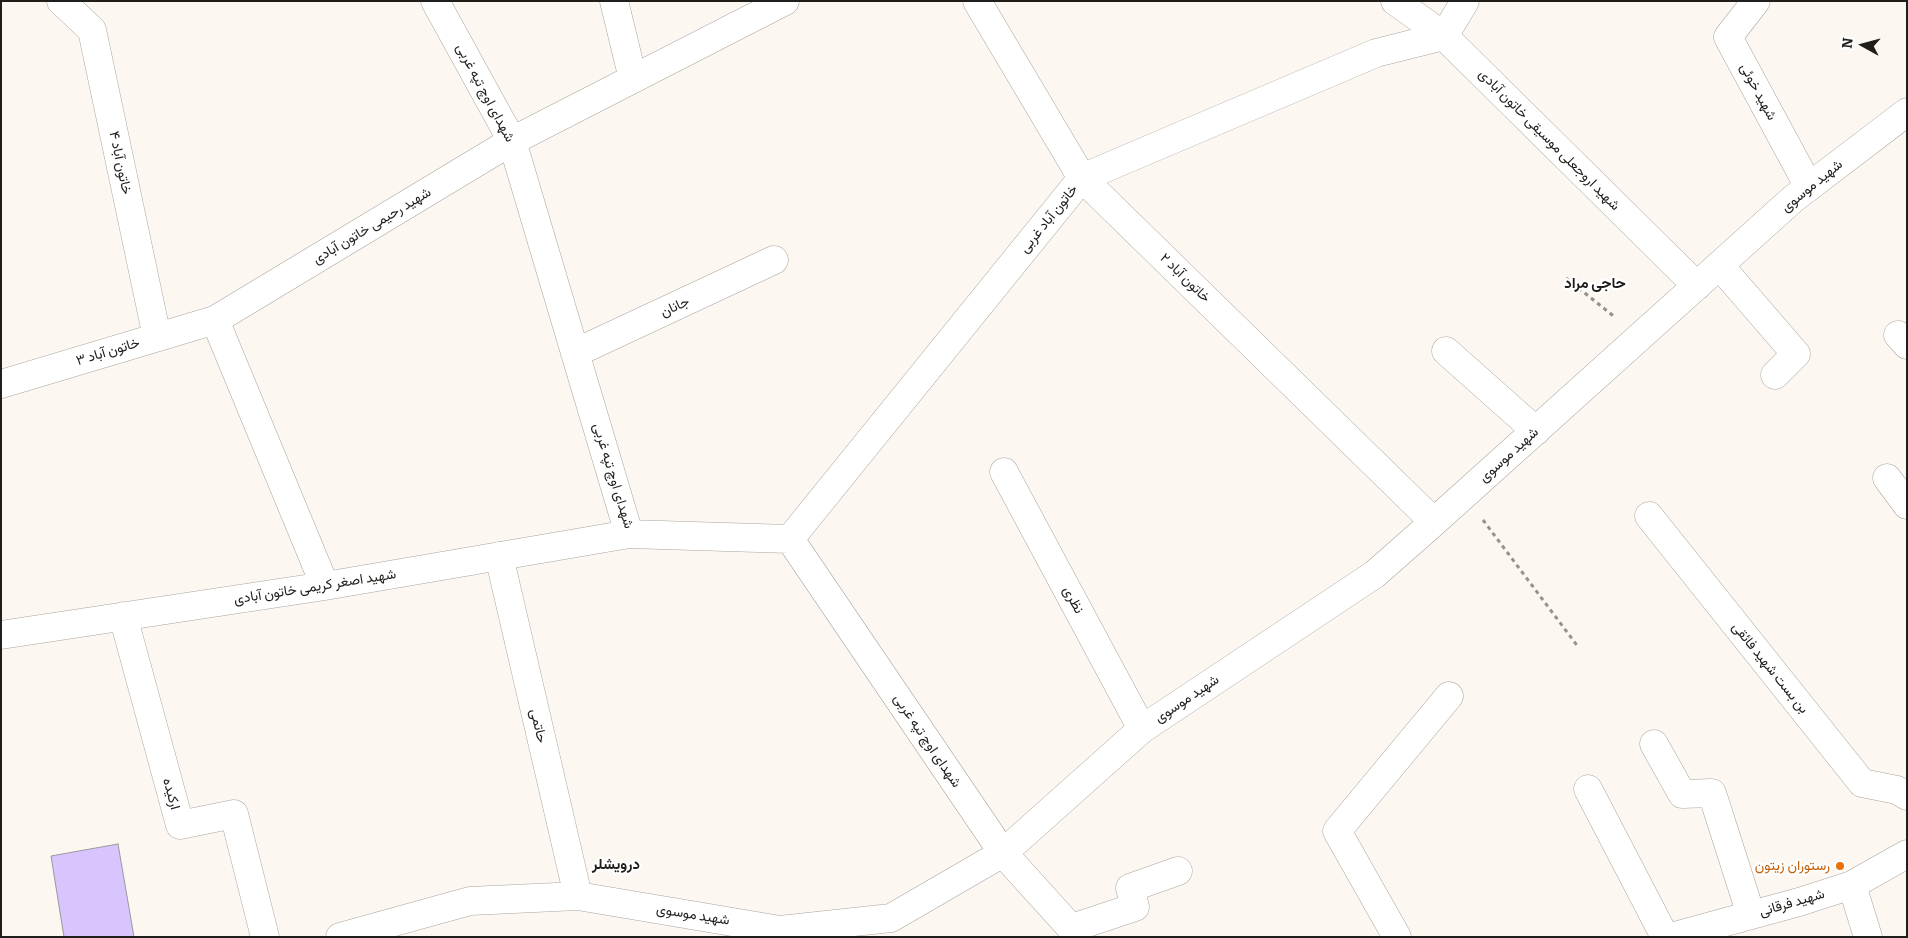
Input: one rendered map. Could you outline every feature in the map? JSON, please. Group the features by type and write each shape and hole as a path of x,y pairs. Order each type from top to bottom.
{"street":[{"name":"خاتون آباد ۴","path":"60,1 92,30 157,338"},
{"name":"شهدای اوچ تپه غربی","path":"435,1 512,141 629,534 790,539 1003,853 1076,932"},
{"path":"614,1 633,79"},
{"name":"شهید رحیمی خاتون آبادی","path":"215,320 512,141 784,1"},
{"name":"خاتون آباد ۲","path":"977,1 1082,178 1434,522"},
{"name":"شهید اروجعلی موسیقی خاتون آبادی","path":"1395,1 1444,36 1697,286"},
{"path":"1444,36 1465,1"},
{"name":"شهید خوئی","path":"1756,1 1728,37 1809,187"},
{"name":"خاتون آباد غربی","path":"790,539 1082,178 1376,54 1444,36"},
{"name":"شهید موسوی","path":"340,937 470,901 578,896 780,930 891,918 1003,853 1142,729 1375,574 1809,187 1907,112"},
{"name":"جانان","path":"575,354 774,260"},
{"path":"1720,266 1796,354 1775,375"},
{"name":"خاتون آباد ۳","path":"1,384 215,320"},
{"path":"215,320 325,586"},
{"path":"1446,352 1536,431"},
{"name":"نظری","path":"1004,472 1142,729"},
{"path":"1887,478 1907,505"},
{"name":"بن بست شهید فائقی","path":"1648,516 1862,783 1897,790 1907,796"},
{"name":"شهید اصغر کریمی خاتون آبادی","path":"1,634 325,586 629,534"},
{"name":"حاتمی","path":"499,556 578,896"},
{"name":"ارکیده","path":"123,616 180,825 234,814 265,937"},
{"path":"1397,937 1337,831 1449,696"},
{"path":"1654,744 1682,794 1712,793 1751,915"},
{"path":"1588,789 1666,937"},
{"name":"شهید فرقانی","path":"1671,937 1852,885 1907,854"},
{"path":"1076,932 1135,907 1130,888 1178,870"},
{"path":"1852,885 1868,937"}],"path":[{"path":"1566,278 1640,338"},
{"path":"1465,495 1578,648"}],"building":[{"path":"118,844 134,937 64,937 51,856"}],"place":[{"name":"رستوران زیتون","path":"1840,866"}],"district":[{"name":"حاجی مراد","path":"1595,284"},
{"name":"درویشلر","path":"616,865"}]}
